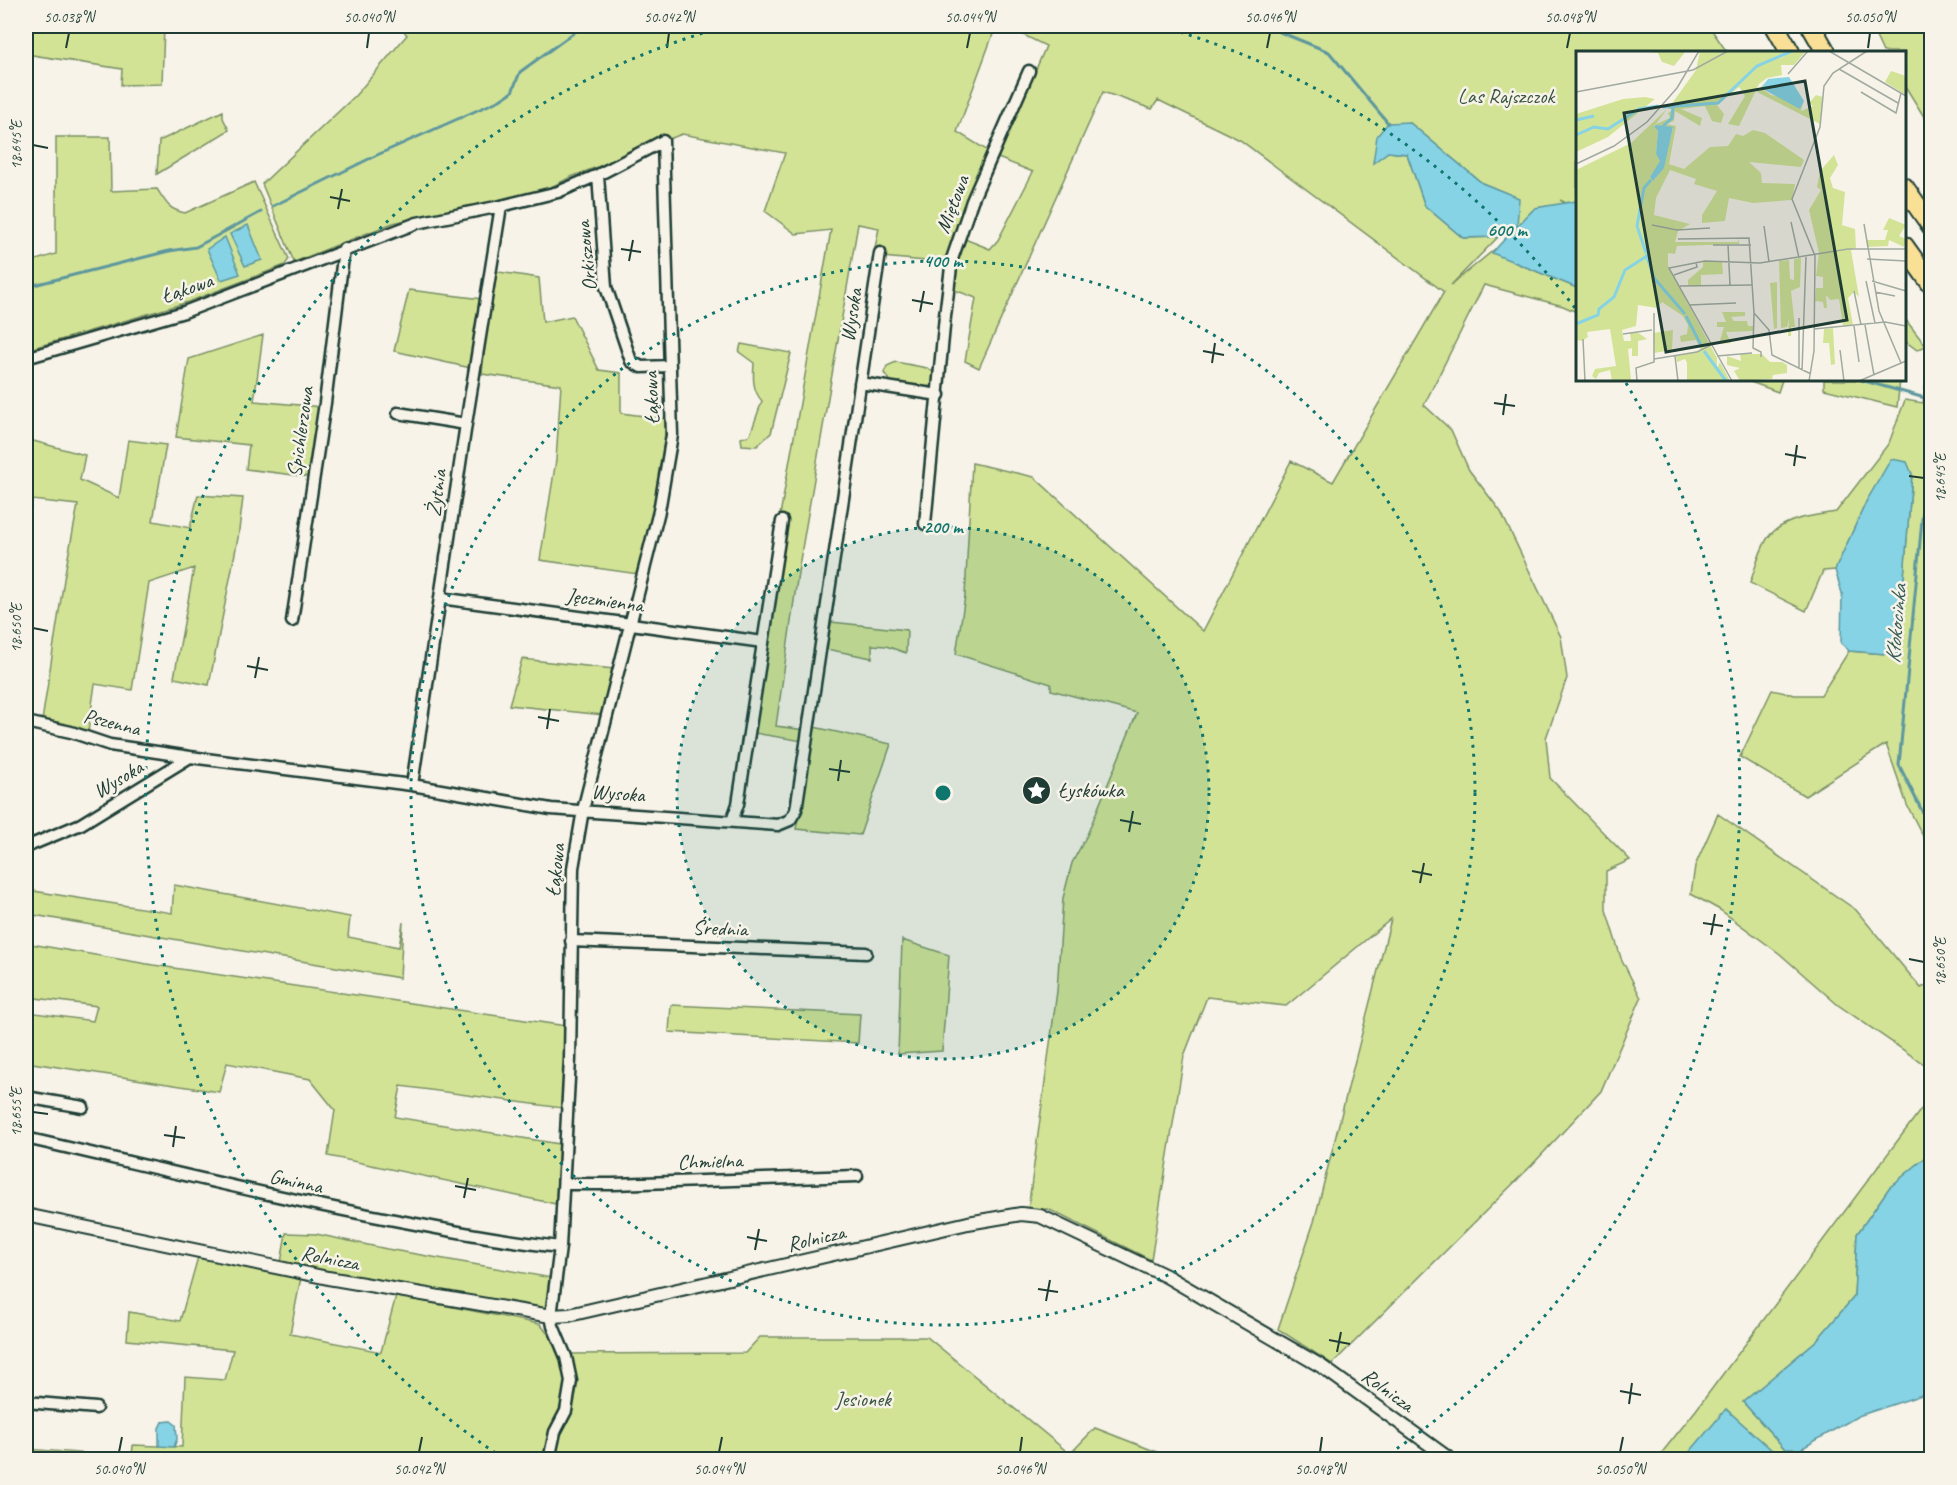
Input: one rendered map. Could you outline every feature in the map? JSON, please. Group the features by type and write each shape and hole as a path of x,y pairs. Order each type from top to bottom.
{"highway":[{"path":"1775,26 1789,51"},
{"path":"1812,26 1825,51"},
{"path":"1906,188 1932,227"},
{"path":"1906,248 1930,284"}],"street":[{"name":"Miętowa","path":"925,524 952,259 972,201 1029,71"},
{"name":"Łąkowa","path":"26,358 184,312 417,223 501,207 558,192 598,175 663,141 672,435 667,472 631,623 582,810 573,868 570,1059 564,1184 560,1247 551,1316"},
{"name":"Orkiszowa","path":"598,175 606,287 631,361 641,367 670,366"},
{"name":"Żytnia","path":"412,785 501,207"},
{"name":"Spichlerzowa","path":"292,621 325,403 344,249"},
{"name":"Wysoka","path":"26,847 81,824 190,757 412,785 552,809 778,825 790,820 796,810 880,253"},
{"path":"861,383 939,394"},
{"path":"398,413 466,424"},
{"path":"732,821 738,804 782,521"},
{"name":"Jęczmienna","path":"440,598 764,642"},
{"name":"Pszenna","path":"26,722 71,732 110,745 190,757"},
{"name":"Średnia","path":"571,941 866,953"},
{"path":"26,1097 83,1107"},
{"name":"Gminna","path":"26,1138 345,1212 519,1243 560,1247"},
{"name":"Chmielna","path":"564,1184 857,1176"},
{"name":"Rolnicza","path":"26,1215 328,1278 551,1316 592,1310 968,1222 1009,1215 1034,1215 1166,1275 1320,1366 1451,1460"},
{"path":"549,1460 555,1432 566,1411 571,1381 566,1357 551,1316"},
{"path":"26,1402 96,1408"}],"green space":[{"path":"26,26 164,26 162,84 121,85 122,69 26,54"},
{"name":"Las Rajszczok","path":"400,26 996,26 957,132 998,157 1046,46 1005,26 1709,26 1726,51 1576,51 1576,201 1568,204 1560,200 1566,204 1535,208 1517,227 1518,198 1482,183 1409,122 1373,161 1388,152 1407,154 1425,206 1463,238 1498,237 1451,285 1495,249 1516,263 1576,288 1576,312 1484,285 1424,405 1451,430 1469,470 1501,512 1561,637 1567,678 1546,738 1550,778 1630,860 1606,871 1606,910 1621,958 1641,998 1601,1091 1532,1165 1332,1364 1278,1329 1314,1222 1391,919 1286,1006 1207,997 1184,1056 1151,1260 1048,1209 1028,1210 1057,991 1063,898 1072,863 1087,835 1137,713 1051,690 1051,684 956,654 965,596 972,463 1034,477 1203,631 1291,461 1333,482 1444,292 1240,140 1158,100 1152,109 1103,92 979,368 965,361 976,298 952,289 958,255 965,239 990,249 998,240 1033,172 998,158 948,263 882,257 885,248 875,248 879,228 858,224 799,566 776,726 805,730 803,741 754,733 788,517 780,515 831,230 796,234 765,211 785,153 682,134 571,177 545,190 393,223 294,262 262,184 355,96 407,35"},
{"path":"1871,26 1931,26 1931,128 1906,88 1906,51 1883,51"},
{"path":"223,111 223,118 229,130 157,174 159,141"},
{"path":"56,137 110,137 111,191 157,189 168,205 185,213 254,182 289,259 285,265 188,302 26,350 26,263 56,254"},
{"path":"492,271 539,278 543,322 572,316 599,370 621,373 621,413 667,419 655,507 638,574 540,560 556,460 561,385 482,374"},
{"path":"409,290 482,299 471,368 394,351"},
{"path":"1906,320 1926,346 1917,350 1906,342"},
{"path":"263,335 254,401 322,407 309,477 246,469 249,445 176,437 189,359"},
{"path":"741,344 791,353 771,433 757,446 742,445 741,438 750,435 762,401 755,388 754,363 739,352"},
{"path":"1929,358 1932,361 1931,852 1907,805 1886,744 1805,796 1740,757 1772,690 1795,695 1821,695 1849,651 1898,655 1912,474 1906,462 1867,500 1835,570 1823,571 1806,611 1750,583 1762,549 1773,532 1780,526 1798,519 1836,512 1889,443 1905,400 1923,403"},
{"path":"896,362 927,368 933,372 932,386 919,388 894,385 884,373 887,366"},
{"path":"1748,381 1782,381 1778,392"},
{"path":"1824,381 1900,381 1897,407 1824,389"},
{"path":"26,439 85,455 80,480 119,498 128,440 166,445 153,521 190,528 198,495 243,498 238,538 209,685 174,678 194,568 149,583 132,690 95,684 88,732 42,721 78,505 32,500 26,535"},
{"path":"831,622 907,630 906,653 886,646 872,645 872,658 826,649"},
{"path":"522,659 613,669 603,715 509,705"},
{"path":"814,727 891,744 860,835 796,829"},
{"path":"1718,814 1856,910 1921,988 1931,983 1931,1069 1838,1005 1780,954 1720,910 1691,894 1695,866"},
{"path":"174,885 350,917 348,937 399,947 403,922 400,978 34,915 33,891 172,913"},
{"path":"902,940 949,955 942,1051 898,1054"},
{"path":"31,944 153,965 566,1026 562,1108 401,1086 395,1117 559,1144 556,1204 328,1156 335,1110 310,1079 227,1063 219,1092 26,1062 28,1012 93,1021 97,1006 28,997"},
{"path":"671,1005 860,1014 858,1043 669,1032"},
{"path":"1931,1096 1931,1153 1889,1188 1857,1234 1854,1297 1817,1340 1743,1402 1785,1449 1801,1449 1779,1457 1726,1409 1689,1454 1694,1459 1656,1460 1696,1410"},
{"path":"286,1233 316,1234 552,1278 548,1305 544,1311 281,1263"},
{"name":"Jesionek","path":"198,1257 301,1277 290,1334 381,1352 396,1296 540,1324 556,1344 569,1354 745,1353 760,1337 927,1337 1070,1454 1095,1428 1175,1459 26,1460 26,1449 132,1457 133,1445 182,1447 185,1377 225,1380 233,1350 127,1340 129,1312 180,1321"}],"water":[{"path":"1409,122 1482,183 1519,198 1517,226 1535,208 1576,201 1576,288 1492,253 1514,229 1498,237 1463,238 1425,206 1407,154 1388,152 1373,163 1377,136 1388,123"},
{"path":"248,225 262,260 245,266 230,234"},
{"path":"225,237 240,274 221,280 207,249"},
{"path":"1891,459 1907,462 1912,474 1898,655 1849,651 1841,643 1842,593 1835,570 1867,500"},
{"path":"1931,1153 1931,1392 1858,1416 1801,1449 1785,1449 1743,1402 1817,1340 1854,1297 1857,1234 1889,1188"},
{"path":"1726,1409 1782,1459 1694,1459 1688,1454"},
{"path":"171,1421 176,1425 177,1439 174,1447 159,1446 159,1428 162,1422"}],"waterway":[{"path":"273,206 377,155 500,100 512,92 520,72 583,26"},
{"path":"1265,26 1329,52 1388,123"},
{"path":"26,287 169,251 196,247 261,212"},
{"path":"1865,381 1932,400"},
{"name":"Kłokocinka","path":"1932,413 1899,765 1932,831"}],"place":[{"name":"Łyskówka","path":"1037,790"}]}
